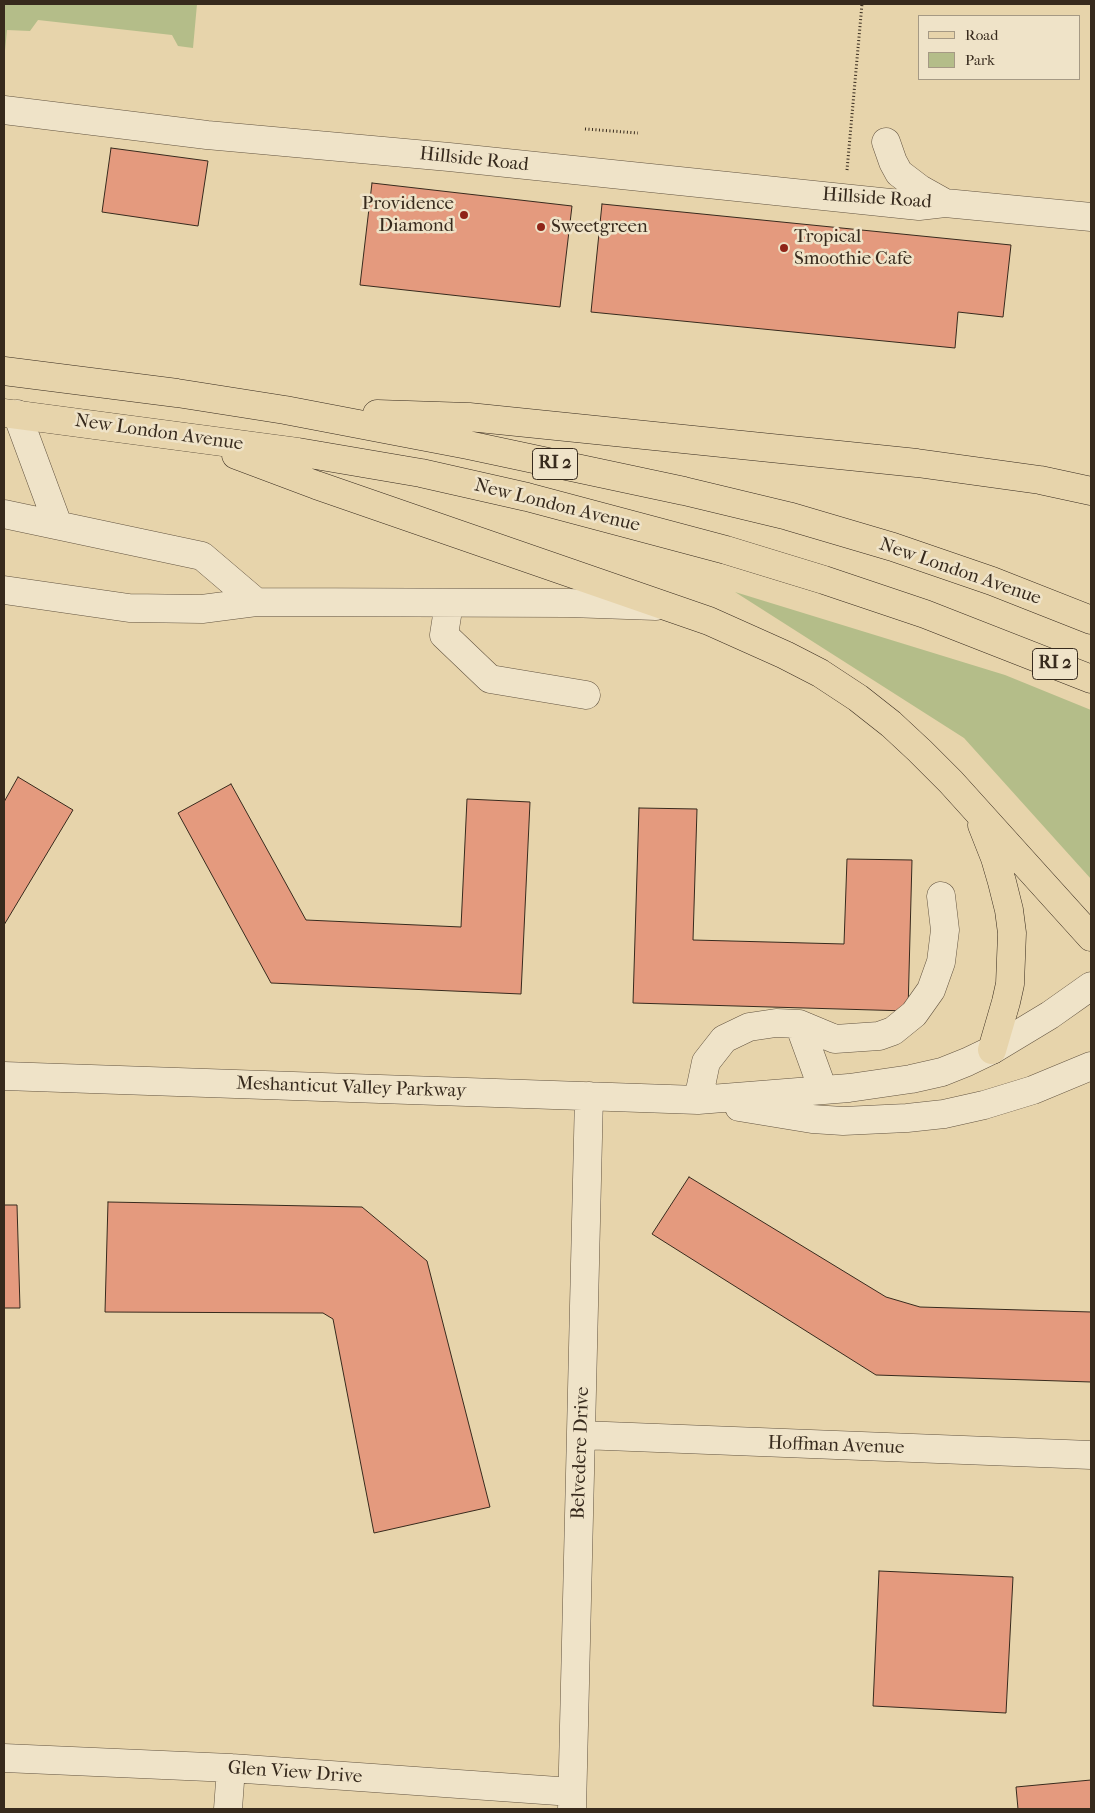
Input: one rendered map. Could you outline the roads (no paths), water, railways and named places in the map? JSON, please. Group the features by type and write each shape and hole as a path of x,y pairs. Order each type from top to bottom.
{"main road":[{"name":"New London Avenue","path":"4,371 177,393 285,410 468,445 684,491 788,516 902,550 992,581 1091,620"},
{"path":"285,410 469,418 655,436 917,463 1040,480 1091,491"},
{"name":"New London Avenue","path":"11,414 298,452 422,473 527,497 726,550 852,590 944,621 1091,679"},
{"path":"185,436 316,485 709,621 820,673 891,724 920,751 1091,937"},
{"path":"976,810 996,858 1009,910 1012,933 1010,984 992,1050"}],"street":[{"name":"Hillside Road","path":"4,110 207,135 467,159 919,206 945,203 1091,217"},
{"name":"Hillside Road","path":"886,142 899,173 920,189 945,203"},
{"path":"11,414 58,526"},
{"path":"4,514 202,556 256,602"},
{"path":"4,590 129,608 202,609 256,602 569,603 670,607"},
{"path":"449,603 444,635 490,679 586,695"},
{"path":"698,1100 706,1062 724,1039 749,1027 776,1023 799,1024 835,1040 879,1036 893,1032 914,1014 931,990 941,962 945,930 941,896"},
{"name":"Meshanticut Valley Parkway","path":"4,1076 698,1100 823,1090 881,1085 942,1072 992,1050 1050,1015 1091,986"},
{"path":"799,1024 823,1090"},
{"name":"Meshanticut Valley Parkway","path":"698,1100 812,1119 843,1121 907,1118 944,1114 984,1105 1032,1090 1091,1066"},
{"name":"Belvedere Drive","path":"572,1801 589,1096"},
{"name":"Hoffman Avenue","path":"581,1435 1091,1455"},
{"name":"Glen View Drive","path":"8,1756 231,1768 572,1801"},
{"path":"228,1809 231,1768"}],"place":[{"name":"Providence Diamond","path":"464,215"},
{"name":"Sweetgreen","path":"541,227"},
{"name":"Tropical Smoothie Cafe","path":"784,248"}]}
